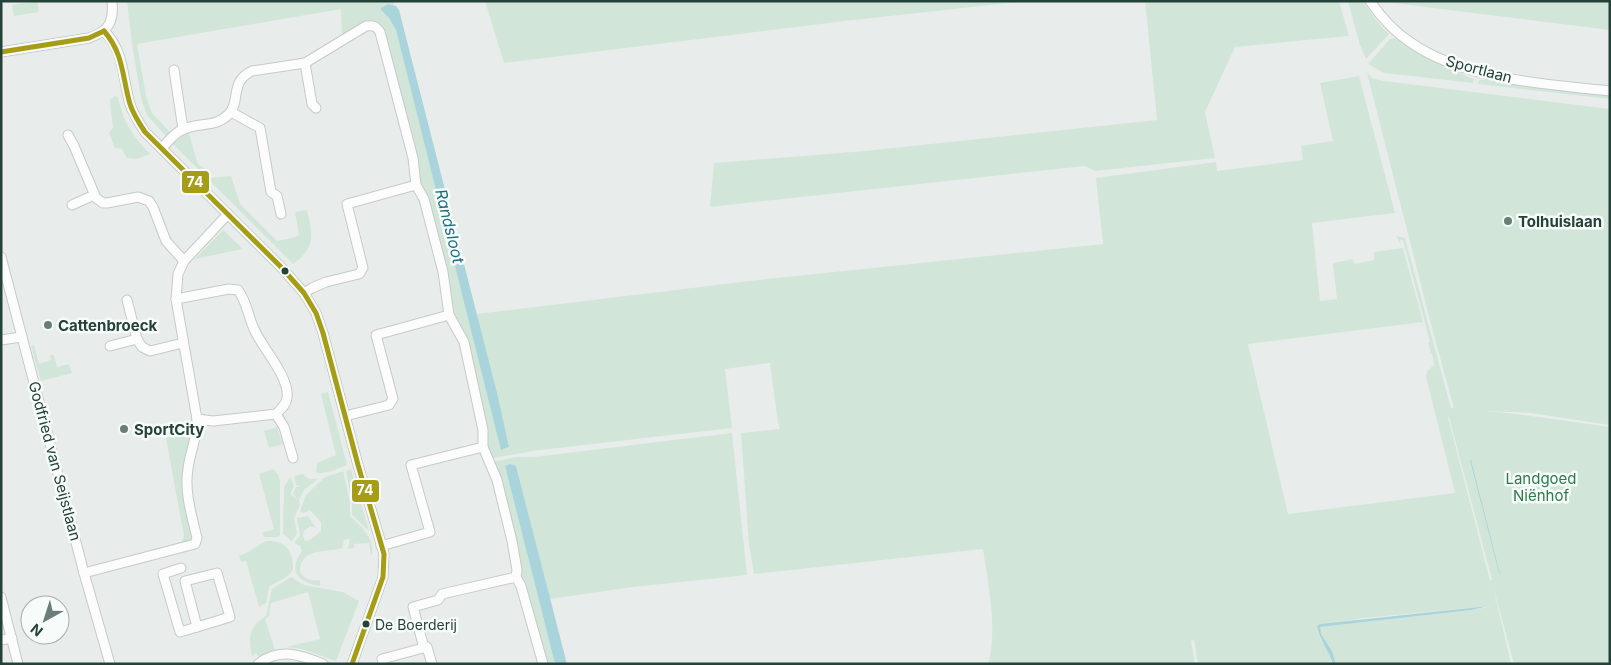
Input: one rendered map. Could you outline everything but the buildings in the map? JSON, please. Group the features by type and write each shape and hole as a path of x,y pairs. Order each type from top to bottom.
{"street":[{"path":"1,52 89,38 104,31 112,16 112,1"},
{"name":"Sportlaan","path":"1370,1 1395,31 1411,43 1454,64 1509,78 1610,91"},
{"path":"162,148 183,129 219,123 231,112 238,85 245,74 252,71 305,63 366,26 373,25 380,32 413,158 416,185 424,199 444,272 449,315 464,342 483,430 483,446 497,480 512,541 517,570 516,578 521,586 543,664"},
{"path":"104,31 114,40 119,52 130,104 145,132 281,267 304,294 316,313 384,560 383,576 352,664"},
{"path":"305,63 312,104 316,108"},
{"path":"174,70 183,129"},
{"path":"231,112 260,128 271,192 277,196 281,214"},
{"path":"68,135 96,198 103,203 138,198 149,201 166,241 184,261"},
{"path":"304,294 312,288 358,274 362,271 363,268 347,204 416,185"},
{"path":"72,205 94,195"},
{"path":"84,573 194,544 197,538 186,482 198,430 176,299 178,274 184,261 228,214"},
{"name":"Godfried van Seijstlaan","path":"1,257 84,573 110,664"},
{"path":"176,299 229,289 238,290 244,298 250,321 258,338 279,370 284,382 287,398 285,405 276,414 213,421 197,418"},
{"path":"127,300 137,339 142,347 150,351 183,343"},
{"path":"345,416 389,405 392,402 393,398 376,335 449,315"},
{"path":"1,340 22,337"},
{"path":"110,346 137,339"},
{"path":"276,414 284,427 293,458"},
{"path":"381,546 430,532 411,465 483,446"},
{"path":"181,568 164,574 180,632 197,627 230,617 217,572 184,582 197,627"},
{"path":"424,648 413,607 438,600 442,594 516,578"},
{"path":"1,597 18,664"},
{"path":"1,640 12,638"},
{"path":"382,664 382,659 428,647 432,664"},
{"path":"258,664 265,658 283,653 301,655 323,664"}],"green space":[{"path":"37,1 39,12 14,16 12,5"},
{"name":"Landgoed Niënhof","path":"127,1 393,1 394,5 387,5 381,10 389,18 396,30 502,450 509,447 476,314 758,280 1103,244 1096,178 1216,162 1217,171 1303,160 1301,146 1333,141 1320,83 1359,76 1395,213 1312,223 1320,301 1337,299 1334,263 1352,259 1355,264 1374,260 1374,252 1403,248 1423,322 1248,344 1288,514 1455,493 1426,377 1427,371 1434,365 1436,372 1428,343 1430,342 1403,240 1400,240 1401,244 1396,236 1405,238 1451,408 1454,408 1367,73 1372,78 1384,81 1610,109 1610,425 1531,413 1486,411 1610,427 1610,664 1514,664 1493,586 1511,664 1336,664 1332,651 1321,634 1319,627 1471,610 1489,606 1365,618 1317,626 1321,641 1326,647 1333,664 1198,664 1194,640 1191,641 1195,664 988,664 991,651 992,622 983,549 754,574 749,545 741,433 780,429 770,363 725,369 732,428 491,457 455,316 448,272 436,224 419,176 414,139 381,25 373,22 342,37 341,9 137,44 146,96 152,113 170,132 166,136 147,115 141,98","holes":["1449,417 1492,580 1490,580 1486,565"]},
{"path":"485,1 1028,1 845,21 504,63"},
{"path":"1145,1 1339,1 1349,36 1235,47 1205,112 1215,158 1095,171 1085,166 710,207 714,163 865,151 1157,120"},
{"path":"1348,1 1362,1 1389,34 1366,59 1360,45"},
{"path":"1377,1 1610,1 1610,30"},
{"path":"1396,38 1465,76 1474,79 1473,83 1384,73 1368,64 1390,39"},
{"path":"1479,80 1497,80 1610,94 1610,99 1478,84"},
{"path":"115,96 118,98 123,115 130,128 138,141 150,154 137,159 127,158 122,149 115,148 109,133 113,127 110,100"},
{"path":"188,131 198,164 204,168 205,173 211,178 231,176 240,204 277,241 299,235 295,212 307,210 311,226 311,240 306,252 293,264 173,144"},
{"path":"223,230 243,249 195,259"},
{"path":"34,345 39,364 51,360 50,355 54,355 57,367 69,364 72,373 41,381 31,346"},
{"path":"328,392 347,465 336,470 316,473 317,463 336,455 321,394"},
{"path":"277,427 283,444 269,448 264,431"},
{"path":"195,428 187,458 194,540 180,547 184,536 166,438"},
{"path":"732,433 747,575 633,587 550,599 516,466 505,466 555,664 548,664 518,566 493,462 516,457 534,457"},
{"path":"273,469 278,474 280,481 280,535 277,537 264,537 262,533 274,529 259,474"},
{"path":"351,469 369,531 352,515 352,502 346,471"},
{"path":"343,471 350,502 350,516 363,528 369,538 372,555 369,543 354,544 354,548 348,549 350,538 344,540 340,549 320,551 308,555 301,564 300,571 308,579 320,580 320,586 306,582 295,570 302,551 300,546 294,543 300,535 297,518 308,516 316,528 310,526 304,531 305,541 310,540 321,531 321,522 310,510 304,513 300,511 306,495 325,477"},
{"path":"302,474 310,479 318,479 304,490 299,500 300,505 294,518 297,533 292,541 283,534 284,487 290,477 294,486 291,495 298,500 293,494 296,487 301,487 296,485 294,476"},
{"path":"266,541 276,541 283,544 291,554 293,567 288,576 269,587 266,603 259,607 246,561 241,562 239,556"},
{"path":"291,577 304,585 343,592 359,601 336,661 302,649 286,647 320,639 308,592 271,603 269,616 265,619 275,650 259,657 256,653 252,656 251,633 256,624 266,616 272,589"}],"water":[{"name":"Randsloot","path":"388,4 396,6 399,10 497,393 509,447 501,450 396,30 389,18 381,10 381,8"},
{"path":"1471,460 1500,574 1499,573"},
{"path":"510,464 516,466 567,664 555,664 505,466"},
{"path":"1489,606 1471,610 1320,627 1321,634 1332,651 1336,664 1333,664 1317,626 1320,624"}],"transit line":[{"name":"74","path":"104,31 111,40 119,57 131,108 145,132 281,267 304,293 316,313 384,554 383,577 352,664"},
{"name":"74","path":"1,52 89,38 104,31"}],"place":[{"name":"Tolhuislaan","path":"1508,221"},
{"name":"Cattenbroeck","path":"48,325"},
{"name":"SportCity","path":"124,429"},
{"name":"De Boerderij","path":"366,624"}]}
